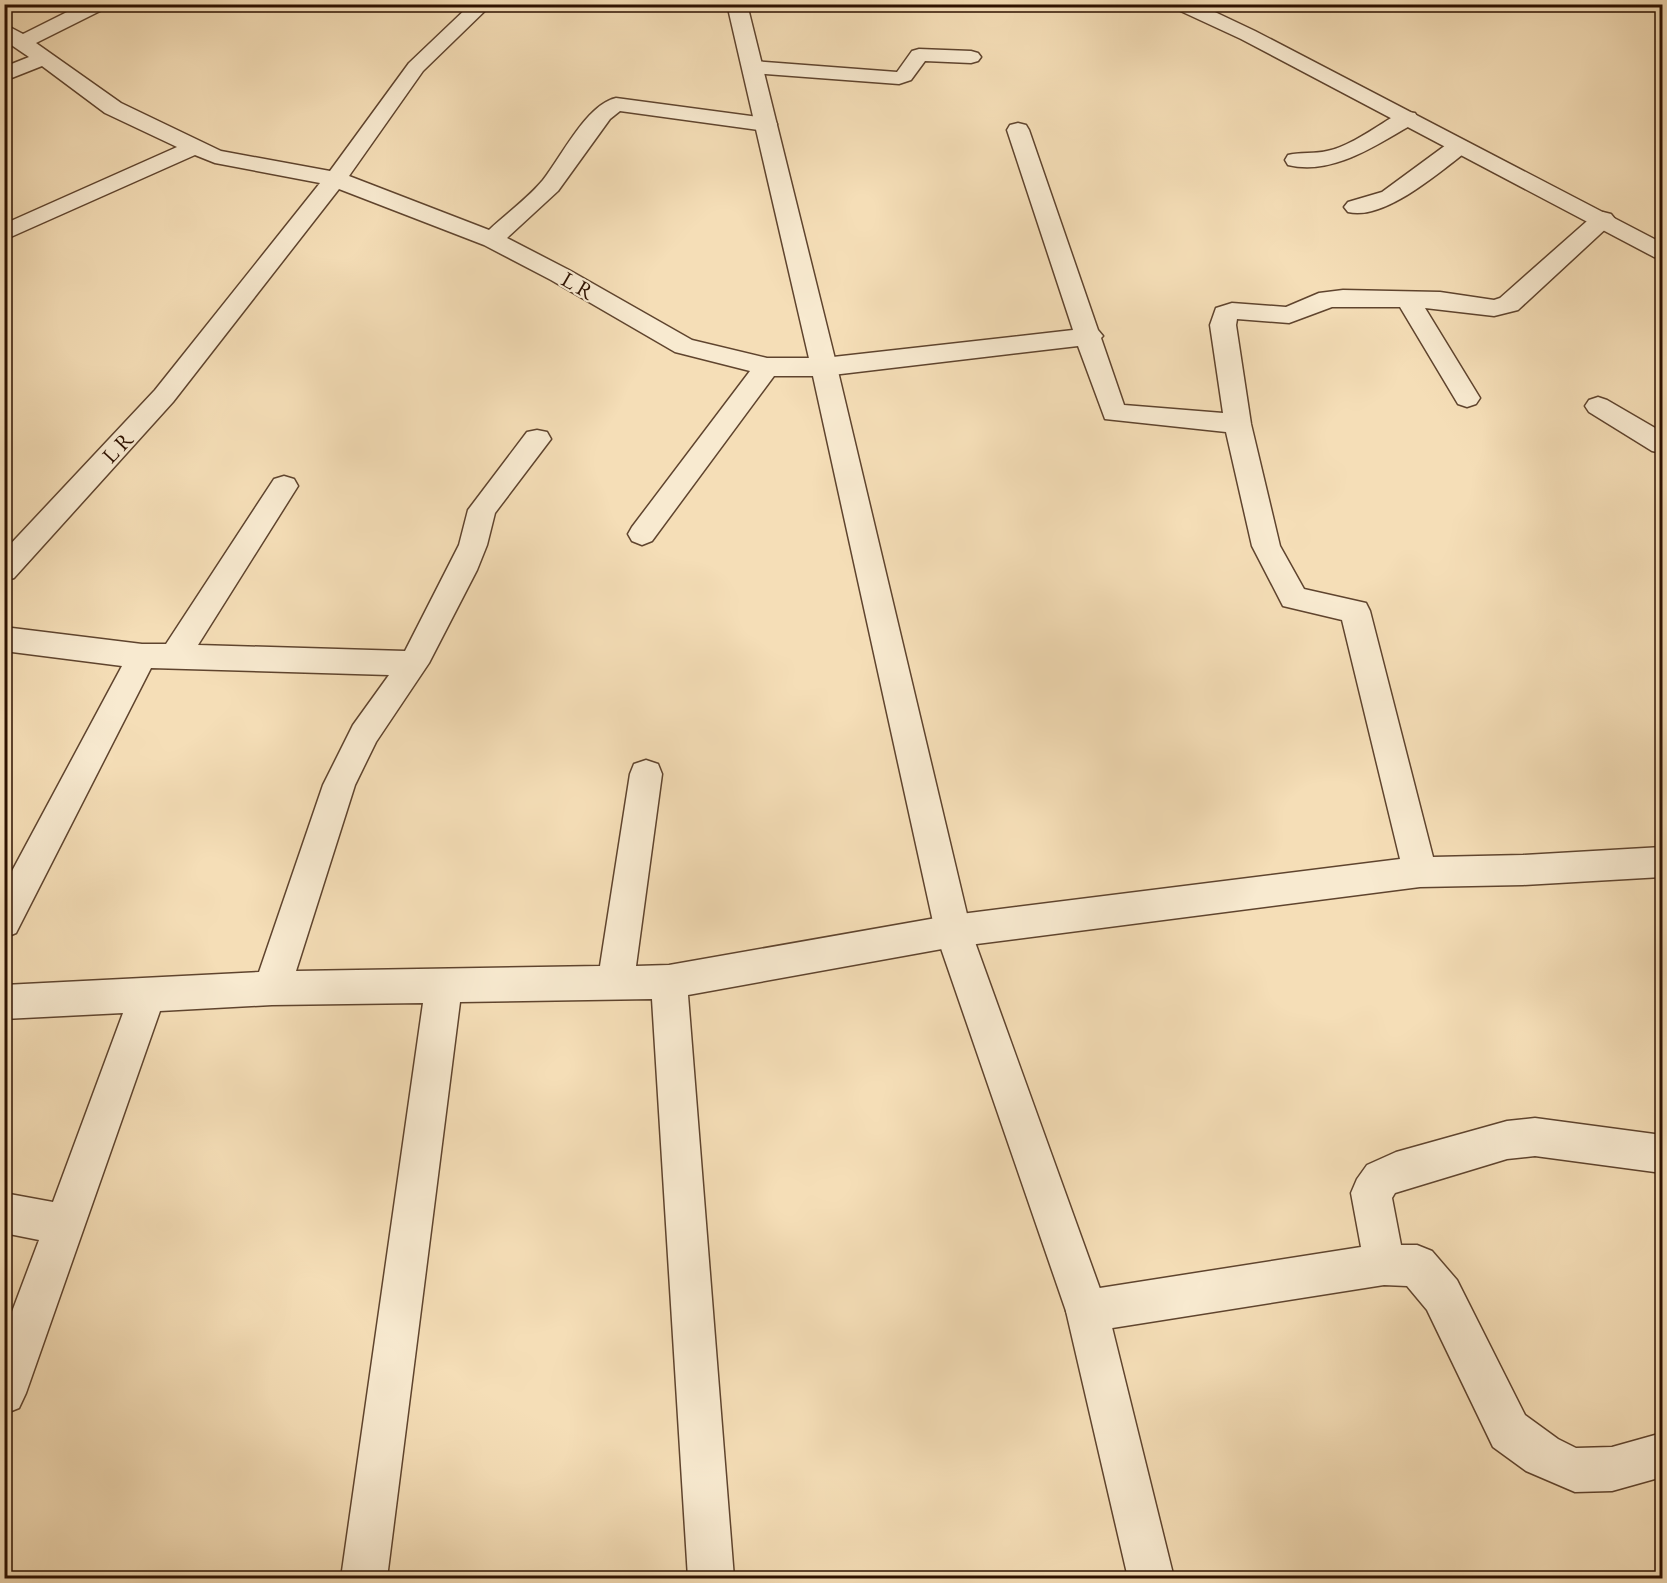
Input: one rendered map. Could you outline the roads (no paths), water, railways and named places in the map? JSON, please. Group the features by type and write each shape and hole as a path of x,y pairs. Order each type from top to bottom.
{"street":[{"path":"14,36 99,4"},
{"name":"L R","path":"4,570 164,396 335,179 416,67 483,4"},
{"path":"737,4 824,367 953,931 1086,1311 1151,1578"},
{"path":"1181,4 1248,35 1458,147 1603,219 1662,252"},
{"name":"L R","path":"14,36 113,108 195,147 215,156 335,179 492,240 560,275 684,346 767,367 824,367 1090,336"},
{"path":"753,68 899,78 904,76 919,55 971,57"},
{"path":"4,75 44,58"},
{"path":"492,240 550,186 602,114 616,104 766,124"},
{"path":"1296,160 1329,158 1346,152 1407,118"},
{"path":"1018,130 1090,336 1114,413 1238,424"},
{"path":"4,233 195,147"},
{"path":"1356,207 1390,197 1458,147"},
{"path":"1420,872 1355,611 1294,598 1266,546 1238,424 1224,325 1225,314 1228,312 1289,315 1328,299 1440,300 1494,308 1509,304 1603,219"},
{"path":"1408,300 1467,398"},
{"path":"642,534 767,367"},
{"path":"1598,406 1662,444"},
{"path":"272,988 339,785 364,734 414,663 469,553 482,510 537,439"},
{"path":"174,657 284,486"},
{"path":"4,639 142,656 414,663"},
{"path":"4,922 142,656"},
{"path":"615,983 646,774"},
{"path":"4,1002 272,988 669,982 953,931 1420,872 1523,870 1662,862"},
{"path":"669,982 711,1578"},
{"path":"364,1578 444,985"},
{"path":"4,1393 147,996"},
{"path":"1384,1264 1371,1193 1381,1179 1395,1172 1508,1140 1535,1137 1662,1154"},
{"path":"4,1213 63,1224"},
{"path":"1086,1311 1384,1264 1417,1266 1442,1295 1509,1431 1542,1455 1575,1470 1612,1469 1662,1455"}]}
